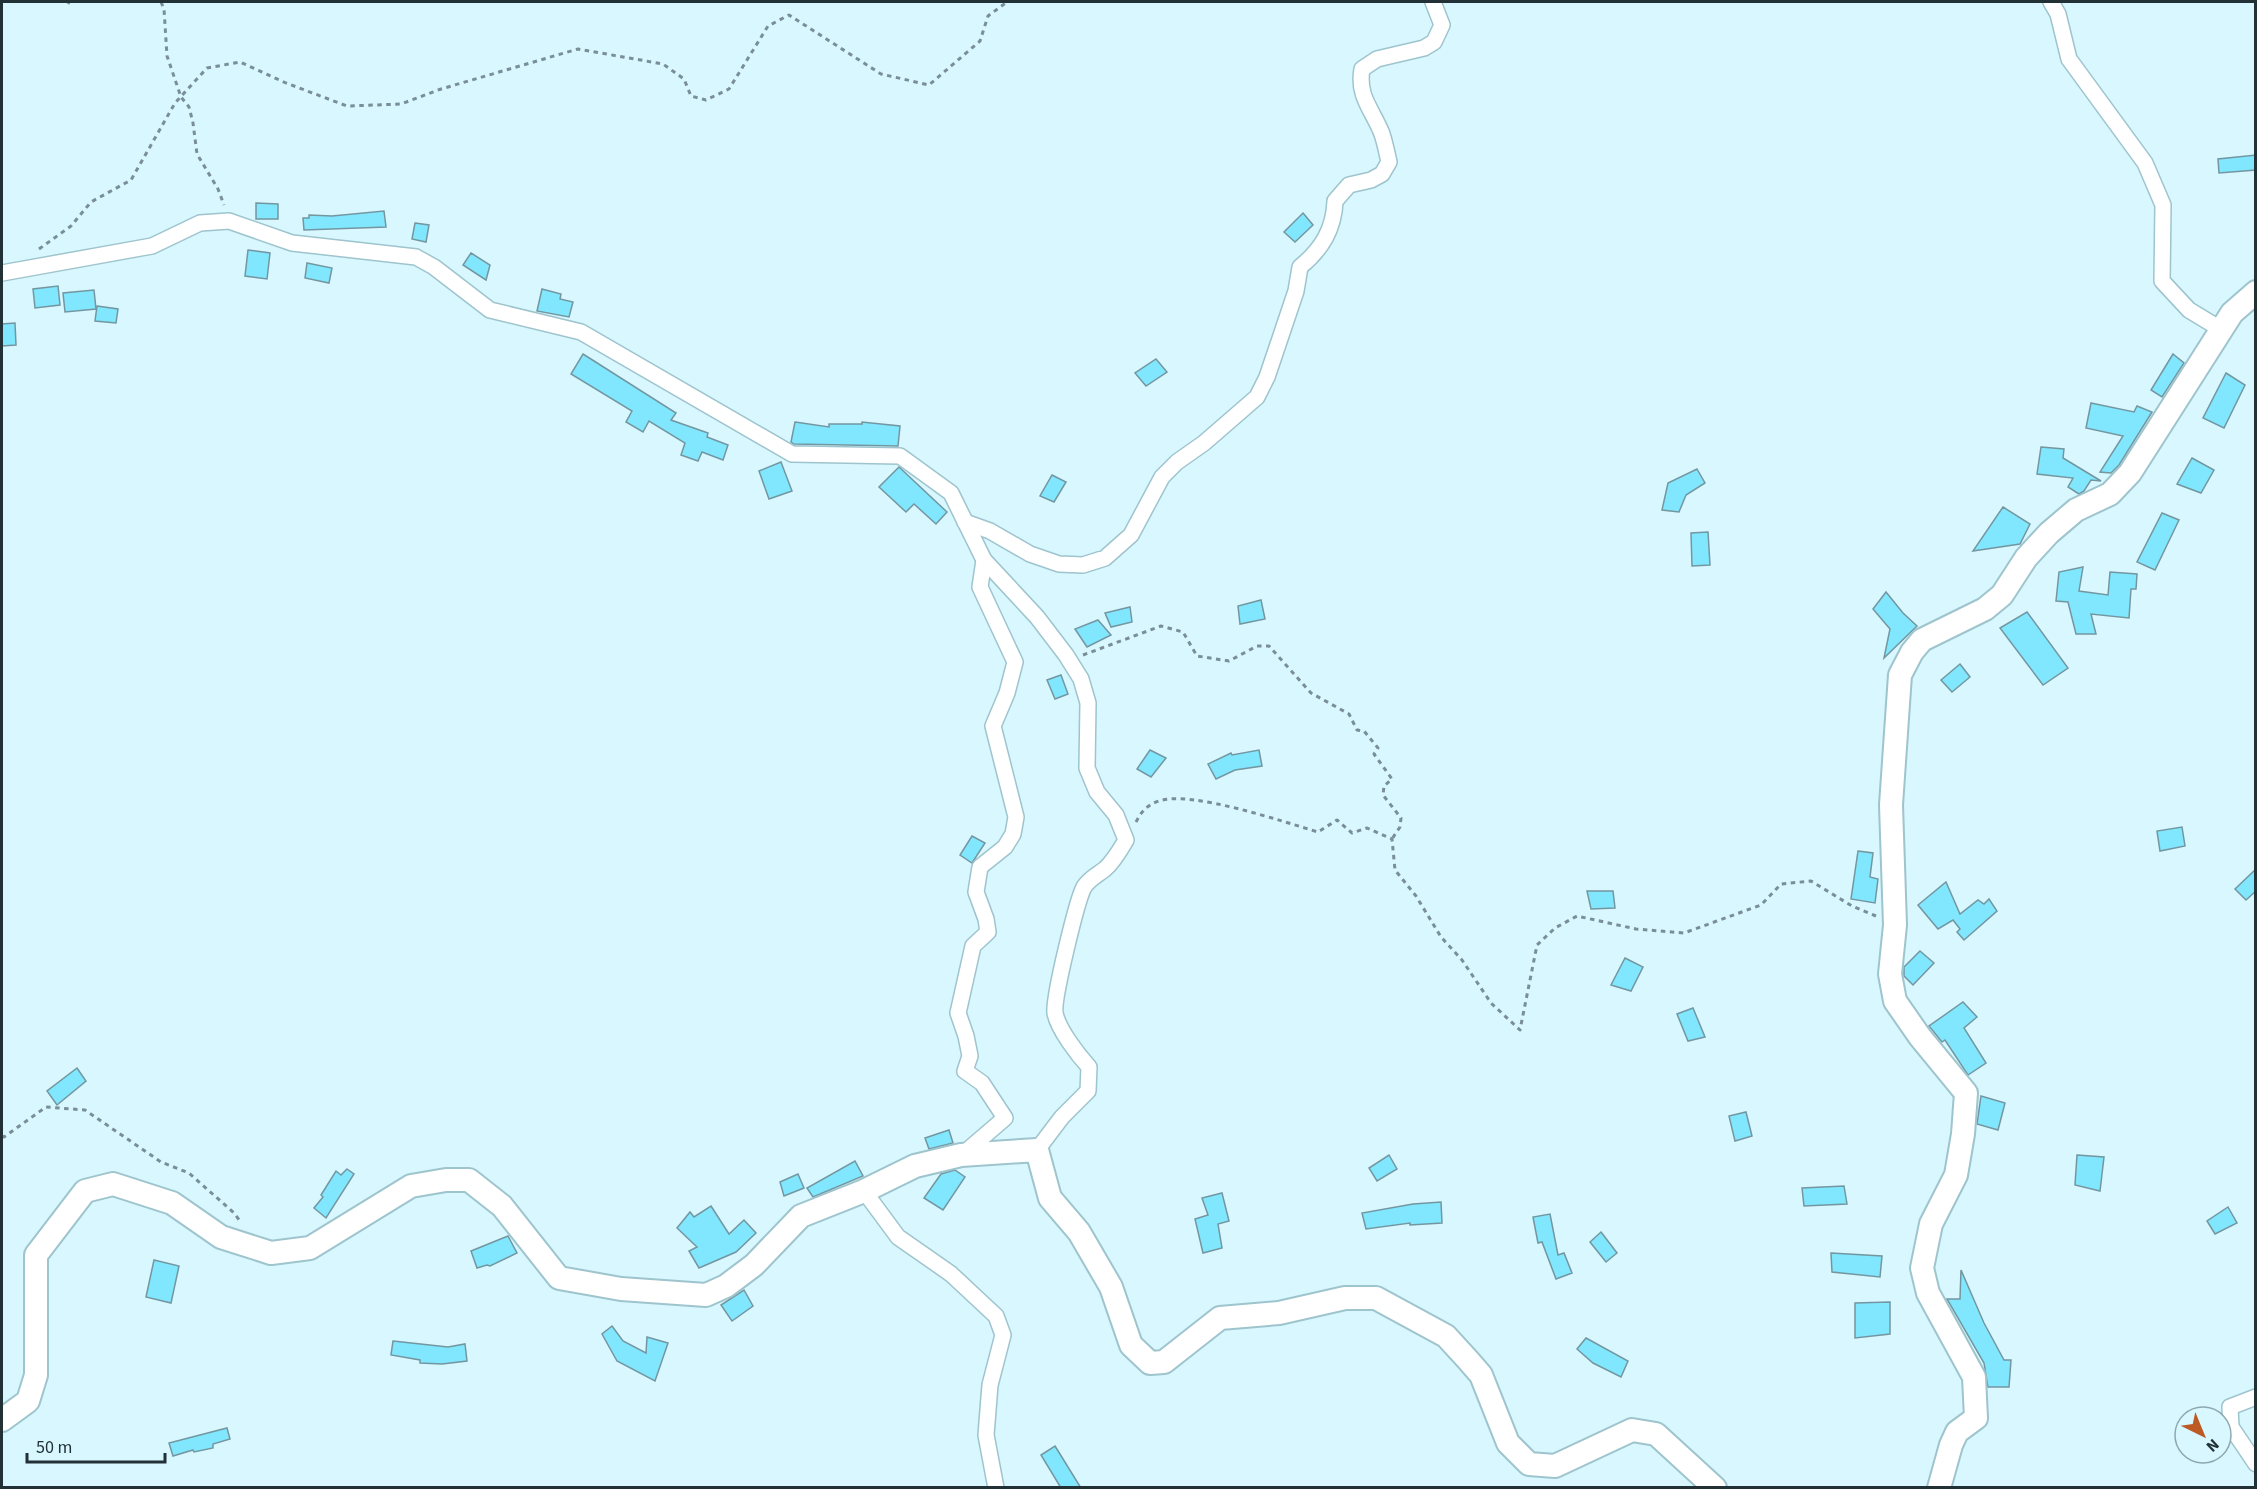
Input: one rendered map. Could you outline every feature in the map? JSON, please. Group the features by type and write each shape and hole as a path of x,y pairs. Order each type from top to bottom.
{"main road":[{"path":"1939,1488 1951,1445 1958,1432 1976,1418 1974,1377 1928,1293 1922,1268 1931,1224 1956,1175 1964,1134 1966,1093 1920,1037 1895,1001 1890,974 1895,925 1891,805 1900,675 1912,652 1922,640 1985,609 2002,595 2026,558 2049,532 2076,510 2110,494 2130,473 2205,352 2232,314 2256,291"},
{"path":"2,1420 28,1401 36,1375 36,1255 85,1191 113,1184 172,1203 221,1237 271,1253 310,1248 411,1186 446,1180 469,1180 502,1206 559,1278 621,1289 706,1295 726,1286 754,1265 801,1216 864,1191 915,1166 961,1155 1037,1150 1050,1198 1078,1232 1111,1287 1131,1345 1150,1363 1164,1362 1220,1318 1279,1313 1346,1298 1376,1298 1446,1336 1481,1375 1508,1443 1529,1464 1555,1466 1632,1430 1656,1434 1715,1488"}],"street":[{"path":"965,522 990,531 1030,554 1059,564 1083,565 1105,558 1131,535 1162,477 1177,462 1204,443 1257,397 1267,377 1296,291 1300,267 1329,234 1334,219 1335,201 1349,185 1371,180 1382,174 1389,162 1382,133 1364,98 1359,82 1362,69 1377,59 1424,48 1434,42 1442,25 1433,2"},
{"path":"2051,2 2058,14 2069,59 2145,163 2163,205 2162,281 2189,310 2222,330"},
{"path":"2,273 152,246 200,223 229,221 291,243 416,257 434,267 490,310 581,332 792,454 900,456 951,493 984,560 1037,617 1081,679 1088,703 1087,768 1097,792 1116,815 1126,840 1117,856 1104,869 1091,877 1083,890 1059,979 1055,1013 1076,1054 1089,1067 1088,1091 1062,1117 1037,1150"},
{"path":"961,1155 1005,1118 982,1083 965,1071 970,1056 958,1013 973,946 988,932 986,919 976,892 980,867 1005,847 1013,834 1016,817 993,726 1007,693 1016,662 980,586 984,560"},
{"path":"864,1191 898,1238 951,1274 996,1316 1003,1335 990,1385 986,1435 996,1488"},
{"path":"2256,1397 2230,1407 2231,1426 2256,1464"}],"path":[{"path":"161,2 164,9 167,56 181,97 189,106 196,154 218,189 229,221"},
{"path":"38,250 71,226 91,202 131,180 175,103 207,68 240,62 286,83 347,106 401,104 441,89 578,49 663,64 684,80 691,96 706,100 729,89 768,26 789,15 881,74 929,85 980,41 988,16 1007,2"},
{"path":"1079,656 1161,626 1183,633 1197,656 1229,660 1257,645 1269,646 1311,693 1349,714 1357,730 1364,731 1378,748 1374,754 1392,779 1384,786 1383,795 1401,818 1400,827 1392,839 1395,870 1416,896 1441,937 1462,960 1491,1003 1520,1030 1537,945 1555,928 1577,916 1636,929 1684,933 1761,905 1781,884 1811,881 1852,906 1895,925"},
{"path":"1126,840 1142,810 1159,801 1175,798 1221,804 1318,832 1336,820 1352,833 1367,828 1392,839"},
{"path":"2,1136 4,1137 46,1107 85,1110 161,1162 189,1173 234,1214 243,1226"}],"building":[{"path":"2256,155 2256,170 2219,173 2218,159"},
{"path":"256,203 278,204 278,219 256,219"},
{"path":"384,211 386,227 304,230 303,218 309,218 309,215 332,216"},
{"path":"1303,213 1313,225 1295,242 1284,232"},
{"path":"415,223 429,225 426,242 412,239"},
{"path":"248,250 270,253 267,279 245,276"},
{"path":"471,253 490,265 486,280 463,265"},
{"path":"307,263 332,268 329,283 305,278"},
{"path":"58,286 60,305 35,308 33,289"},
{"path":"542,289 561,294 560,299 573,302 569,317 537,311"},
{"path":"94,290 96,309 65,312 63,293"},
{"path":"97,306 118,309 116,323 95,321"},
{"path":"15,323 16,345 2,346 2,324"},
{"path":"583,354 676,413 671,420 708,433 707,437 728,445 723,460 702,452 698,461 681,455 685,443 649,421 643,432 626,422 632,411 571,374"},
{"path":"2173,354 2184,363 2162,397 2151,390"},
{"path":"1156,359 1167,372 1146,386 1135,373"},
{"path":"2226,373 2245,385 2224,428 2203,418"},
{"path":"2091,403 2134,412 2137,406 2152,412 2119,465 2111,473 2100,472 2123,436 2086,428"},
{"path":"795,422 829,427 829,424 862,424 862,422 900,426 898,446 794,444 791,442"},
{"path":"2041,447 2064,449 2063,458 2101,481 2091,480 2084,491 2079,494 2068,487 2073,478 2037,474"},
{"path":"2192,458 2214,470 2201,493 2177,484"},
{"path":"781,462 792,491 769,499 759,471"},
{"path":"899,467 947,512 936,524 914,504 906,512 879,487"},
{"path":"1697,469 1705,483 1686,495 1679,512 1662,510 1668,483"},
{"path":"1052,475 1066,482 1054,502 1040,496"},
{"path":"2003,507 2030,524 2020,544 1973,551"},
{"path":"2162,513 2179,520 2155,570 2137,562"},
{"path":"1708,532 1710,565 1692,566 1691,533"},
{"path":"2083,567 2079,591 2108,595 2110,572 2137,574 2136,589 2131,589 2129,618 2091,614 2096,634 2076,634 2068,602 2056,601 2059,572"},
{"path":"1886,592 1917,626 1884,658 1890,629 1873,609"},
{"path":"1261,600 1265,619 1240,624 1238,606"},
{"path":"1130,607 1132,622 1111,627 1105,613"},
{"path":"2027,612 2068,668 2043,685 2000,628"},
{"path":"1098,620 1111,635 1087,647 1075,629"},
{"path":"1960,664 1970,677 1952,692 1941,680"},
{"path":"1061,675 1068,694 1055,699 1047,680"},
{"path":"1150,750 1166,758 1151,777 1137,769"},
{"path":"1259,750 1262,766 1235,770 1216,779 1208,764 1231,753 1232,755"},
{"path":"2182,827 2185,846 2160,851 2157,831"},
{"path":"972,836 985,843 972,863 960,855"},
{"path":"1858,851 1873,853 1870,877 1878,879 1875,903 1851,899"},
{"path":"2256,869 2256,891 2246,900 2235,889"},
{"path":"1946,882 1960,914 1978,900 1984,904 1989,899 1997,911 1964,940 1957,932 1960,929 1953,920 1938,929 1918,905"},
{"path":"1587,891 1613,891 1615,908 1591,909"},
{"path":"1920,951 1934,963 1913,985 1904,976 1904,967"},
{"path":"1625,958 1643,967 1631,991 1611,985"},
{"path":"1963,1002 1977,1017 1964,1028 1986,1063 1968,1075 1945,1040 1942,1042 1929,1026"},
{"path":"1693,1008 1705,1037 1688,1041 1677,1014"},
{"path":"77,1068 86,1081 57,1105 47,1091"},
{"path":"1981,1096 2005,1103 1998,1130 1977,1124"},
{"path":"1746,1112 1752,1136 1735,1141 1729,1116"},
{"path":"949,1130 953,1143 929,1149 925,1138"},
{"path":"1389,1155 1397,1169 1377,1181 1369,1168"},
{"path":"2077,1155 2104,1157 2100,1191 2075,1185"},
{"path":"855,1161 863,1176 813,1197 807,1188"},
{"path":"347,1169 354,1174 326,1218 314,1208 323,1197 321,1195 336,1171 341,1175"},
{"path":"955,1170 965,1177 943,1210 924,1198 941,1174"},
{"path":"798,1174 804,1188 784,1196 780,1182"},
{"path":"1844,1186 1847,1204 1804,1206 1802,1188"},
{"path":"1222,1193 1229,1221 1218,1224 1222,1248 1203,1253 1195,1219 1208,1215 1202,1198"},
{"path":"1441,1202 1442,1223 1410,1225 1410,1223 1366,1229 1362,1213 1413,1204"},
{"path":"711,1206 729,1234 744,1220 756,1233 736,1252 699,1268 689,1251 697,1247 677,1228 690,1212 694,1217"},
{"path":"2228,1207 2237,1223 2215,1234 2207,1221"},
{"path":"1550,1214 1558,1255 1564,1253 1572,1273 1556,1279 1542,1242 1538,1243 1533,1217"},
{"path":"1601,1232 1617,1253 1606,1262 1590,1242"},
{"path":"508,1236 517,1253 490,1266 477,1268 471,1251"},
{"path":"1831,1253 1882,1256 1880,1277 1832,1272"},
{"path":"154,1260 179,1266 171,1303 146,1297"},
{"path":"1961,1270 1984,1323 2004,1360 2011,1360 2009,1387 1988,1387 1984,1363 1947,1299 1960,1299"},
{"path":"744,1290 753,1306 732,1321 721,1305"},
{"path":"1890,1302 1890,1334 1855,1338 1855,1303"},
{"path":"612,1326 623,1341 646,1353 647,1337 668,1343 655,1381 617,1361 602,1334"},
{"path":"1586,1338 1628,1361 1621,1377 1593,1363 1577,1349"},
{"path":"393,1341 448,1347 465,1344 467,1361 442,1364 420,1363 420,1360 391,1355"},
{"path":"227,1428 230,1439 213,1444 213,1448 194,1452 193,1450 173,1456 169,1443"},
{"path":"1055,1446 1081,1488 1061,1488 1041,1455"}]}
